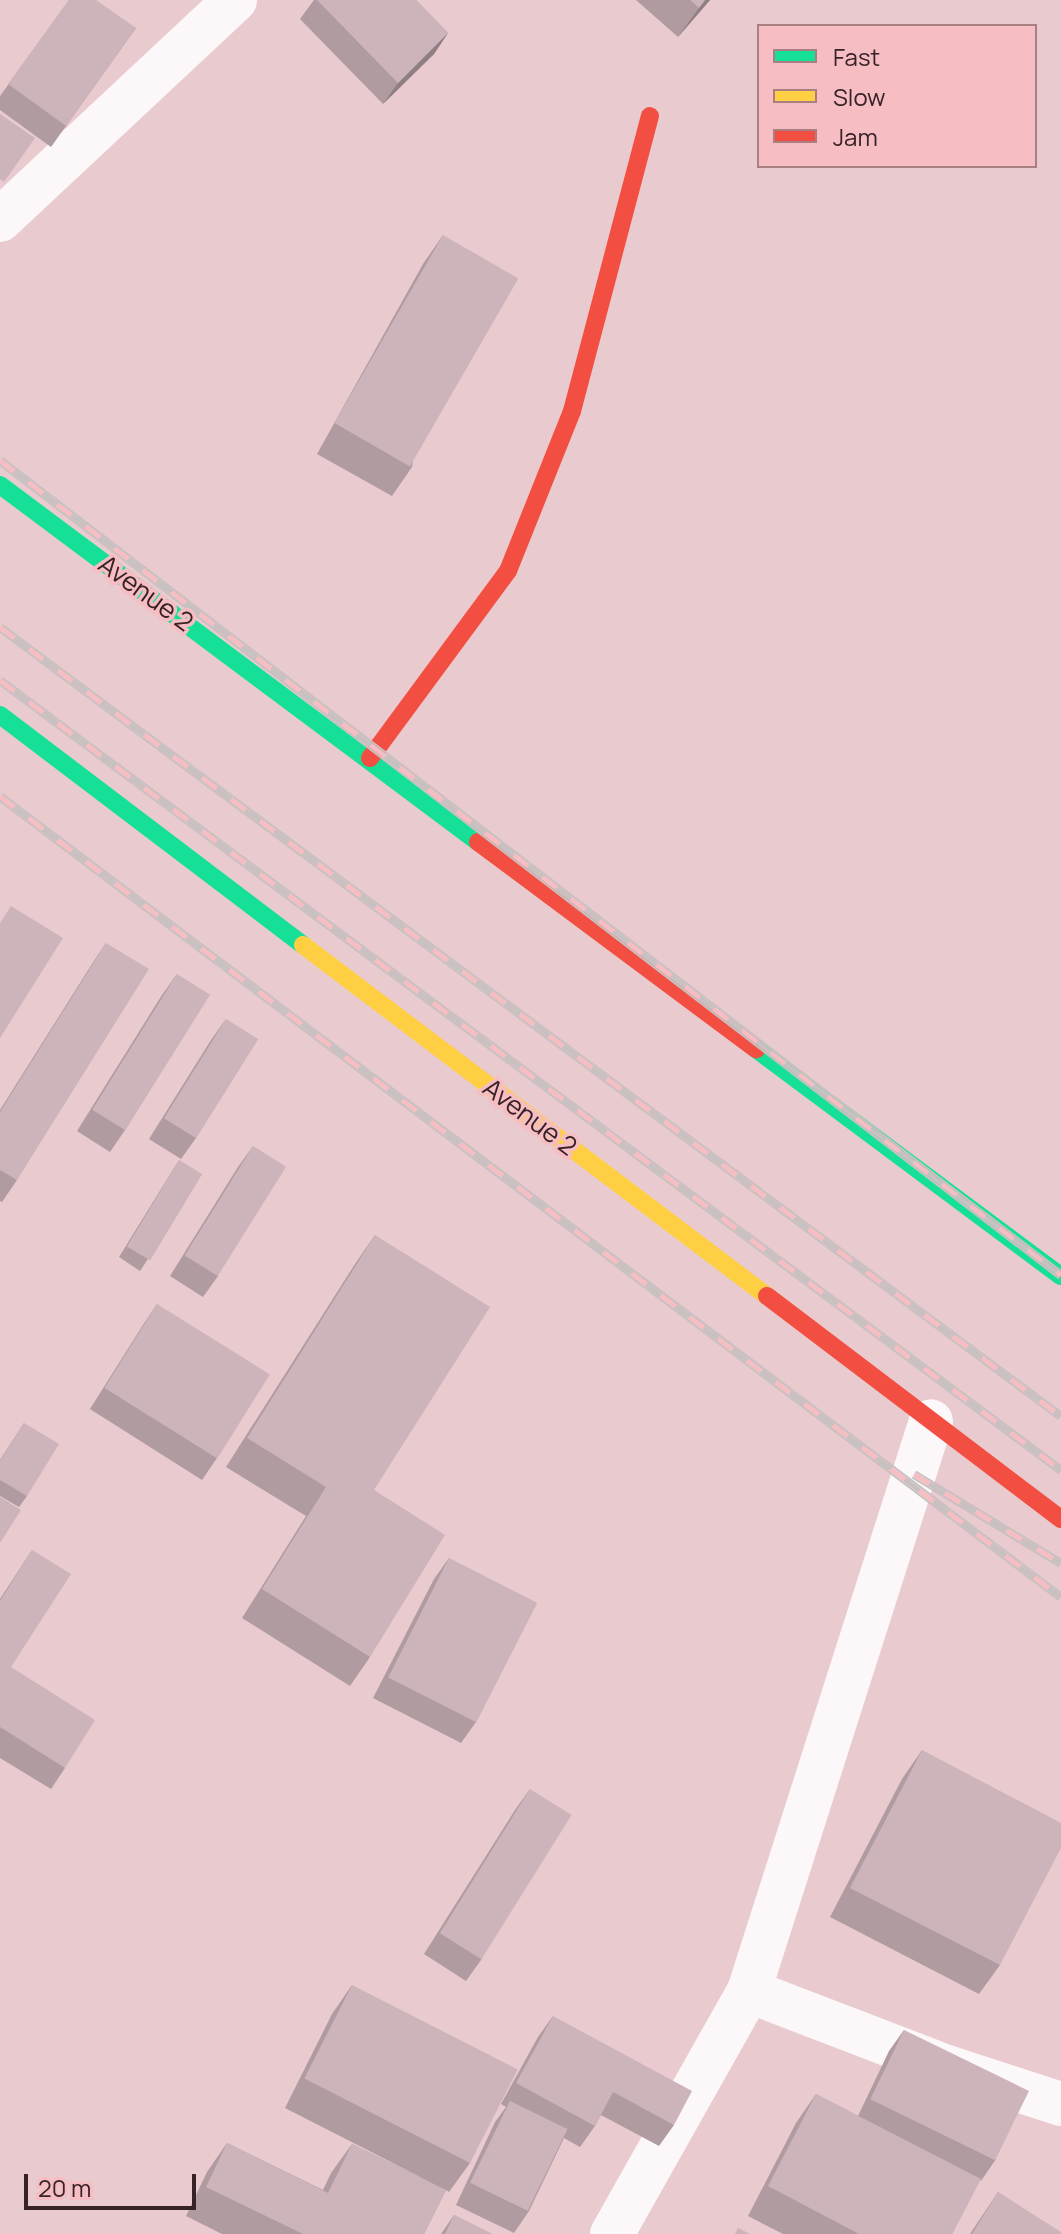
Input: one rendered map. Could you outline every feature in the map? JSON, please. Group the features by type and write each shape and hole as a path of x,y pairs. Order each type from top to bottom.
{"main road":[{"path":"370,758 508,571 572,411 650,116"},
{"name":"Avenue 2","path":"0,485 1061,1276"},
{"name":"Avenue 2","path":"0,715 1061,1519"}],"street":[{"path":"0,220 235,0"},
{"path":"612,2234 749,1991 931,1421"},
{"path":"749,1991 947,2067 1061,2104"}],"building":[{"path":"69,0 96,0 136,28 66,126 8,84"},
{"path":"317,0 416,0 448,33 398,83"},
{"path":"690,0 705,0 699,8"},
{"path":"0,114 35,138 4,182 0,179"},
{"path":"443,235 518,278 410,466 334,423"},
{"path":"11,906 63,938 0,1038 0,923"},
{"path":"106,943 149,969 17,1180 0,1170 0,1112"},
{"path":"177,974 210,995 125,1130 92,1110"},
{"path":"226,1019 258,1039 196,1138 164,1118"},
{"path":"253,1146 286,1167 218,1276 185,1255"},
{"path":"179,1160 202,1174 150,1260 127,1247"},
{"path":"375,1235 490,1307 374,1490 445,1535 370,1657 262,1589 326,1487 247,1438"},
{"path":"157,1304 270,1374 217,1458 105,1388"},
{"path":"24,1423 59,1444 27,1496 0,1480 0,1461"},
{"path":"0,1497 21,1510 0,1543"},
{"path":"32,1550 71,1574 11,1667 95,1720 65,1768 0,1727 0,1601"},
{"path":"449,1558 537,1603 476,1722 388,1677"},
{"path":"922,1750 1061,1823 1061,1848 1000,1965 850,1888"},
{"path":"530,1789 572,1815 481,1959 440,1933"},
{"path":"352,1985 518,2069 470,2163 304,2079"},
{"path":"553,2016 692,2091 674,2125 613,2092 595,2126 516,2083"},
{"path":"904,2030 1029,2091 995,2160 870,2099"},
{"path":"816,2094 981,2179 952,2234 859,2234 768,2186"},
{"path":"510,2101 568,2129 528,2211 470,2183"},
{"path":"227,2143 328,2193 352,2144 446,2190 424,2234 303,2234 206,2187"},
{"path":"998,2192 1061,2232 1061,2234 972,2234"},
{"path":"454,2215 492,2234 445,2234"},
{"path":"738,2228 750,2234 735,2234"}],"railway":[{"path":"0,460 1061,1275"},
{"path":"0,627 1061,1416"},
{"path":"0,680 1061,1470"},
{"path":"0,796 1061,1597"},
{"path":"914,1474 1061,1563"}],"traffic: fast":[{"path":"0,485 478,842"},
{"path":"0,715 303,945"},
{"path":"756,1049 1061,1276"}],"traffic: slow":[{"path":"303,945 767,1296"}],"traffic: jam":[{"path":"370,758 508,571 572,411 650,116"},
{"path":"478,842 756,1049"},
{"path":"767,1296 1061,1519"}]}
